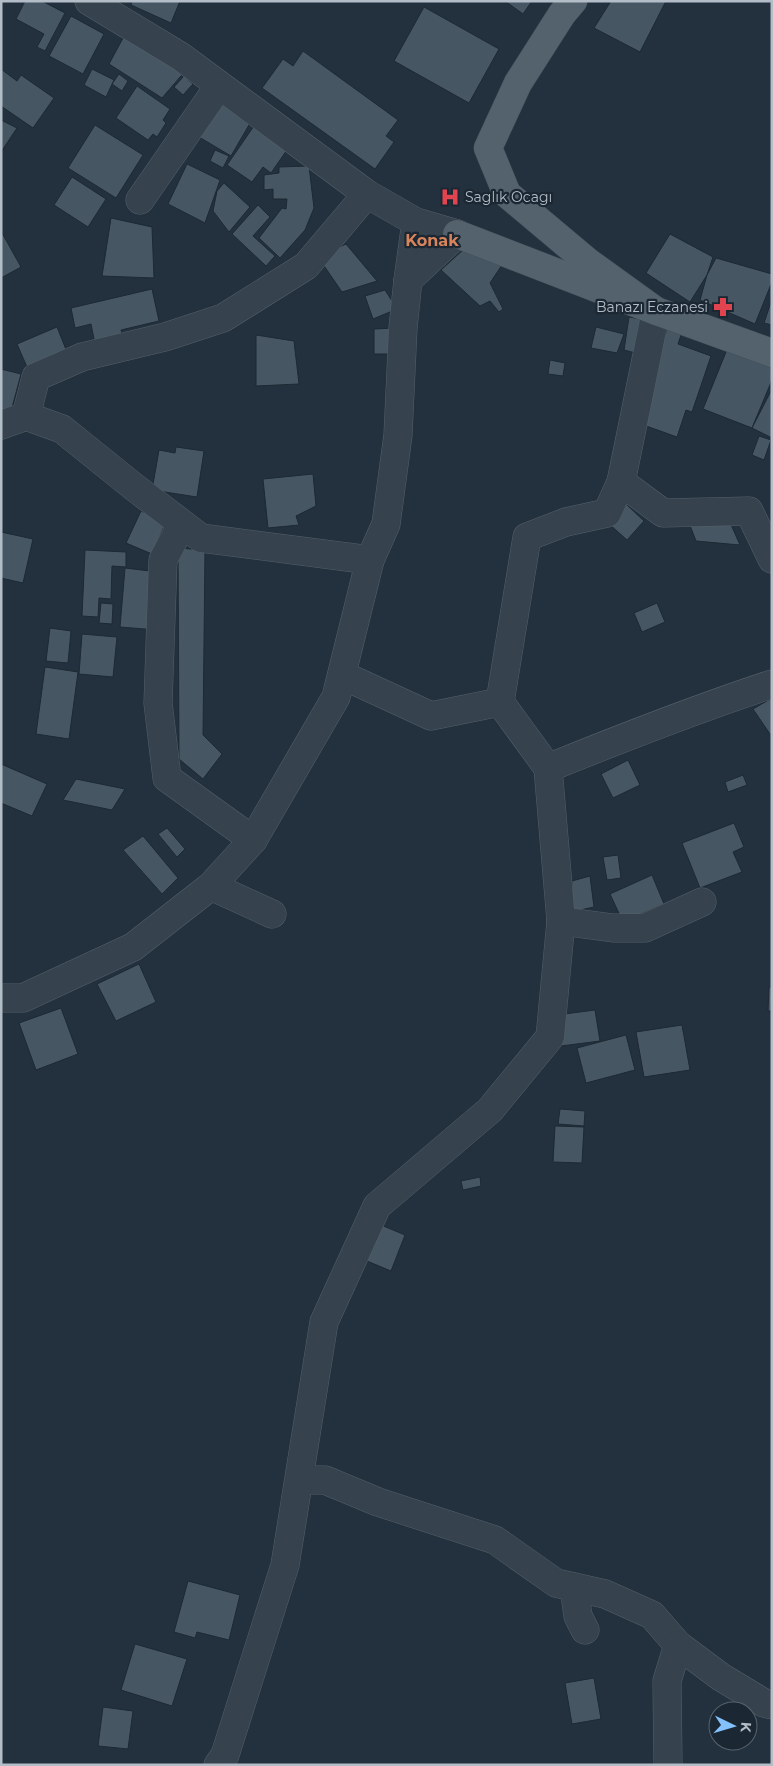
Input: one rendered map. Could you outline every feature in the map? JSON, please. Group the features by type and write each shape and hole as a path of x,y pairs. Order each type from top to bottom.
{"main road":[{"path":"573,1 562,14 518,83 488,148 507,194 588,262 656,311"},
{"path":"457,234 656,311 772,353"}],"street":[{"path":"89,1 180,56 367,194 416,222 457,234"},
{"path":"140,200 219,86"},
{"path":"367,194 306,266 223,318 164,337 82,357 36,377 14,421 62,429 201,538 370,560"},
{"path":"1,998 24,998 133,946 211,886 253,840 336,697 370,560 386,524 398,434 403,328 416,222"},
{"path":"408,280 457,234"},
{"path":"218,1765 225,1755 285,1565 324,1322 377,1206 490,1110 550,1036 561,921 548,768 500,702 527,537 566,522 607,513 621,482 656,311"},
{"path":"621,482 662,513 749,511 772,559"},
{"path":"182,524 163,560 158,703 167,778 253,840"},
{"path":"342,675 431,716 500,702"},
{"path":"548,768 711,704 772,684"},
{"path":"211,886 272,914"},
{"path":"561,921 613,928 645,928 702,902"},
{"path":"300,1480 324,1480 378,1502 495,1540 556,1583 605,1594 652,1615 678,1645 721,1677 764,1703 772,1704"},
{"path":"574,1587 578,1616 586,1630"},
{"path":"668,1765 667,1681 678,1645"}],"building":[{"path":"25,1 42,1 65,13 45,51 37,47 44,34 16,19"},
{"path":"132,1 180,1 171,23 131,5"},
{"path":"505,1 532,1 523,14"},
{"path":"611,1 666,1 640,52 594,28"},
{"path":"424,7 499,49 469,103 394,61"},
{"path":"71,16 104,34 83,74 49,56"},
{"path":"129,27 187,69 162,98 109,64"},
{"path":"303,51 398,120 386,136 394,142 375,169 262,88 283,59 293,66"},
{"path":"1,69 17,81 21,75 54,98 33,128 1,106"},
{"path":"92,69 114,80 106,97 84,85"},
{"path":"119,74 128,81 122,91 112,84"},
{"path":"184,76 193,84 183,95 174,87"},
{"path":"137,86 170,109 163,120 166,123 157,137 153,134 148,140 116,118"},
{"path":"222,99 253,118 231,156 199,137"},
{"path":"1,120 17,128 1,152"},
{"path":"256,123 289,147 271,173 263,167 252,182 227,165"},
{"path":"95,125 143,155 116,198 68,168"},
{"path":"215,150 229,156 223,168 210,161"},
{"path":"187,164 220,180 205,223 168,204"},
{"path":"309,166 314,208 305,230 280,258 259,238 282,208 286,209 287,199 273,199 273,189 264,190 264,175 279,173 279,167"},
{"path":"72,177 106,199 88,227 54,205"},
{"path":"224,183 250,207 229,232 213,211 217,191"},
{"path":"258,205 270,217 253,236 275,256 266,266 232,234"},
{"path":"111,218 152,227 154,278 102,276"},
{"path":"1,231 21,267 1,278"},
{"path":"670,234 713,257 707,275 690,302 646,273"},
{"path":"346,244 377,281 342,292 318,257"},
{"path":"464,249 502,265 490,283 503,309 499,312 490,301 480,306 441,270"},
{"path":"716,258 772,274 772,282 755,324 700,300 707,275"},
{"path":"152,289 159,321 121,330 125,343 96,349 91,324 75,328 71,308"},
{"path":"385,290 397,309 373,319 365,296"},
{"path":"772,299 772,325 764,323"},
{"path":"629,317 647,320 643,355 624,350"},
{"path":"669,324 683,329 678,344 711,356 692,412 686,410 677,437 635,422"},
{"path":"57,327 69,357 30,374 17,344"},
{"path":"596,327 624,334 617,353 591,348"},
{"path":"394,328 392,354 374,354 374,329"},
{"path":"256,335 294,341 299,384 256,386"},
{"path":"728,347 772,365 772,380 752,428 703,409"},
{"path":"550,360 565,363 563,376 548,374"},
{"path":"1,369 21,374 10,415 1,413"},
{"path":"772,389 772,438 752,428"},
{"path":"759,436 771,440 764,460 752,455"},
{"path":"176,447 204,451 197,497 152,490 159,450 175,453"},
{"path":"313,474 316,506 296,516 299,525 268,528 263,479"},
{"path":"626,504 644,521 627,540 608,523"},
{"path":"141,511 166,522 152,554 126,543"},
{"path":"688,520 729,520 740,545 696,541"},
{"path":"1,532 33,539 23,583 1,578"},
{"path":"178,548 205,550 203,735 222,754 203,779 179,759"},
{"path":"85,550 126,552 126,567 112,566 111,599 99,598 98,617 82,616"},
{"path":"125,568 158,572 157,630 120,627"},
{"path":"101,603 113,604 112,624 99,623"},
{"path":"657,603 665,622 642,632 634,613"},
{"path":"50,628 71,631 68,663 46,661"},
{"path":"82,634 117,637 113,677 79,674"},
{"path":"45,667 78,672 69,739 36,734"},
{"path":"772,698 772,737 753,709"},
{"path":"628,760 640,785 613,798 601,774"},
{"path":"1,764 47,784 32,816 1,803"},
{"path":"743,775 747,785 728,792 725,782"},
{"path":"76,779 125,789 112,810 63,800"},
{"path":"734,823 744,847 733,852 742,872 700,888 682,843"},
{"path":"167,828 185,849 177,857 158,834"},
{"path":"143,836 178,878 162,894 123,850"},
{"path":"618,855 621,878 607,880 603,857"},
{"path":"652,875 664,904 623,922 610,894"},
{"path":"590,876 594,907 571,912 572,881"},
{"path":"139,964 156,1002 116,1021 97,984"},
{"path":"769,987 772,987 772,1011 768,1011"},
{"path":"61,1008 78,1054 36,1070 19,1023"},
{"path":"595,1010 600,1041 561,1046 557,1015"},
{"path":"682,1025 690,1070 644,1077 636,1032"},
{"path":"626,1035 635,1070 586,1083 577,1048"},
{"path":"560,1109 585,1111 584,1126 558,1124"},
{"path":"555,1126 584,1127 582,1163 553,1162"},
{"path":"480,1177 481,1186 463,1190 461,1181"},
{"path":"381,1225 405,1235 391,1271 367,1261"},
{"path":"188,1581 240,1595 229,1640 197,1632 195,1638 174,1632"},
{"path":"135,1644 187,1659 172,1706 121,1690"},
{"path":"594,1678 601,1719 572,1724 565,1683"},
{"path":"103,1707 133,1711 128,1749 98,1746"}],"place":[{"name":"Saglık Ocagı","path":"450,197"},
{"name":"Banazı Eczanesi","path":"723,307"}],"district":[{"name":"Konak","path":"432,240"}]}
